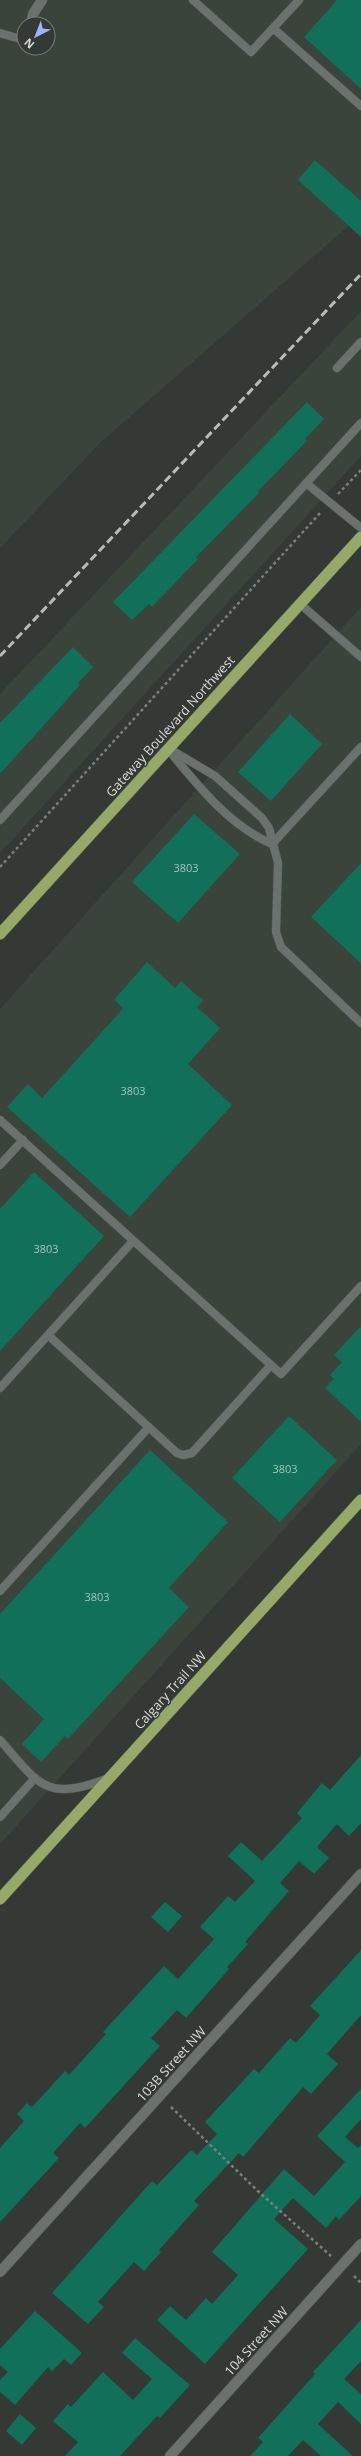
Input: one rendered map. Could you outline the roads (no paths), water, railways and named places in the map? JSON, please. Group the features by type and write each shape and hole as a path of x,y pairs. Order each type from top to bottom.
{"highway":[{"name":"Gateway Boulevard Northwest","path":"0,934 299,603 361,537"},
{"name":"Calgary Trail NW","path":"0,1899 361,1500"}],"street":[{"path":"32,16 42,0"},
{"name":"103B Street NW","path":"0,2272 361,1874"},
{"name":"104 Street NW","path":"170,2456 361,2244"}],"lane":[{"path":"193,0 251,52 299,0"},
{"path":"273,28 361,106"},
{"path":"0,33 16,38"},
{"path":"337,368 361,342"},
{"path":"0,820 361,423"},
{"path":"306,483 361,528"},
{"path":"299,603 361,657"},
{"path":"272,844 361,747"},
{"path":"168,748 202,791 252,836 272,844"},
{"path":"168,748 215,776 262,818 269,828 278,863 276,932 281,947 361,1023"},
{"path":"0,1120 281,1374 361,1286"},
{"path":"0,1166 23,1140"},
{"path":"0,1388 133,1241"},
{"path":"48,1335 177,1452 183,1455 192,1453 271,1365"},
{"path":"0,1591 149,1427"},
{"path":"0,1740 34,1779 48,1787 63,1790 82,1788 110,1777"},
{"path":"0,1817 34,1779"}],"railway":[{"path":"0,656 361,274"}]}
